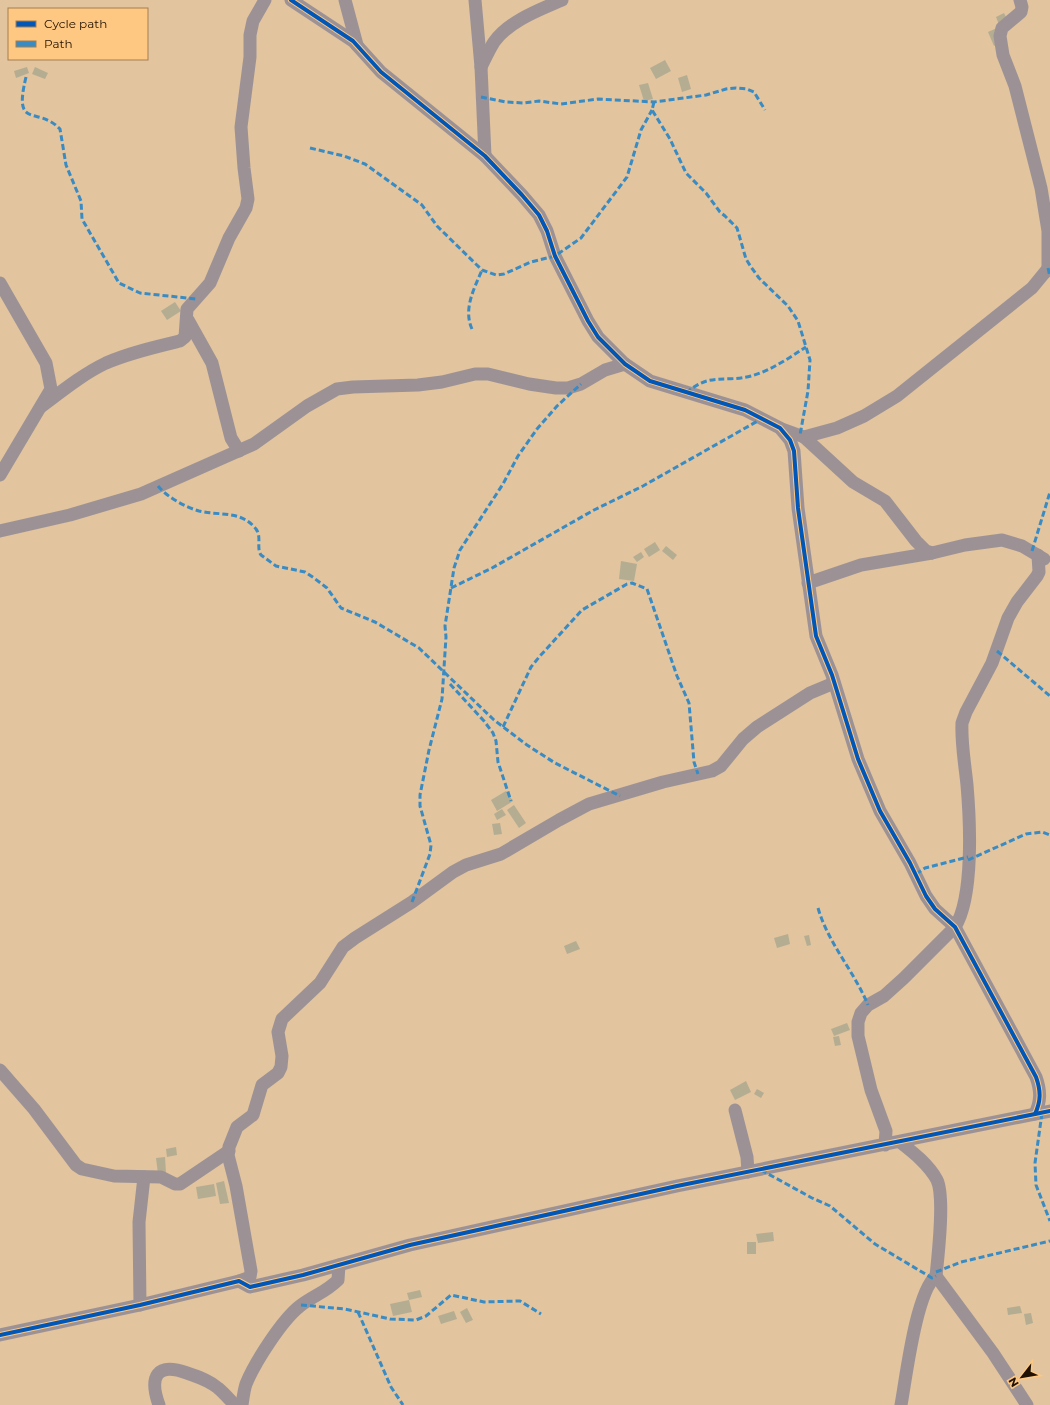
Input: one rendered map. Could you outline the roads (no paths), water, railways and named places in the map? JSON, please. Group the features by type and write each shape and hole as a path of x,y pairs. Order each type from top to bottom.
{"street":[{"path":"42,406 105,364 183,340 186,334 187,309 210,283 229,238 246,208 248,199 241,128 250,57 250,35 253,21 265,0"},
{"path":"291,0 345,34 357,45 380,72 485,156 522,194 539,215 547,230 555,256 588,321 598,337 625,364 650,381 745,410 780,428 804,437 853,482 885,501 919,544 932,553"},
{"path":"345,0 357,45"},
{"path":"475,0 481,67 485,156"},
{"path":"481,67 494,42 501,34 530,14 562,0"},
{"path":"804,437 837,428 864,416 897,396 1032,288 1049,267 1048,231 1041,188 1015,86 1003,55 1000,36 1002,28 1021,12 1022,7 1020,0"},
{"path":"0,283 46,363 51,389 0,476"},
{"path":"186,317 212,363 229,431 239,451"},
{"path":"0,531 70,515 141,494 254,444 307,406 337,389 434,383 475,374 488,374 529,384 556,388 568,388 581,384 605,370 625,364"},
{"path":"239,1281 250,1287 410,1245 748,1172 1046,1113 1040,1103 1040,1088 1036,1077 955,927 940,914 929,901 880,811 863,773 834,682 816,636 798,508 794,452 790,440 780,428"},
{"path":"808,583 861,565 932,553 965,545 1002,540 1022,546 1042,557 1038,576 1017,602 1008,618 992,663 966,712 962,724 968,798 968,860 964,902 960,917 955,927 904,978 884,996 868,1005 861,1013 858,1036 871,1090 886,1131 885,1145"},
{"path":"0,1335 140,1305 250,1277 250,1263 236,1186 228,1155 229,1151 237,1127 253,1115 262,1085 278,1073 281,1067 278,1032 282,1019 320,983 340,951 348,942 412,902 453,872 466,865 502,854 589,804 678,778 712,771 721,766 742,739 753,730 810,693 834,682"},
{"path":"0,1070 80,1167 88,1172 114,1176 161,1177 175,1184 180,1184 229,1151"},
{"path":"735,1110 746,1150 748,1172"},
{"path":"900,1142 928,1169 939,1186 940,1215 936,1276 993,1353 1027,1405"},
{"path":"140,1305 139,1222 144,1177"},
{"path":"242,1405 245,1386 252,1371 286,1319 301,1305 328,1290 338,1280 338,1265"},
{"path":"901,1405 917,1322 925,1293 930,1282 936,1276"},
{"path":"159,1405 154,1387 155,1377 159,1372 168,1369 179,1370 204,1379 218,1388 235,1405"}]}
